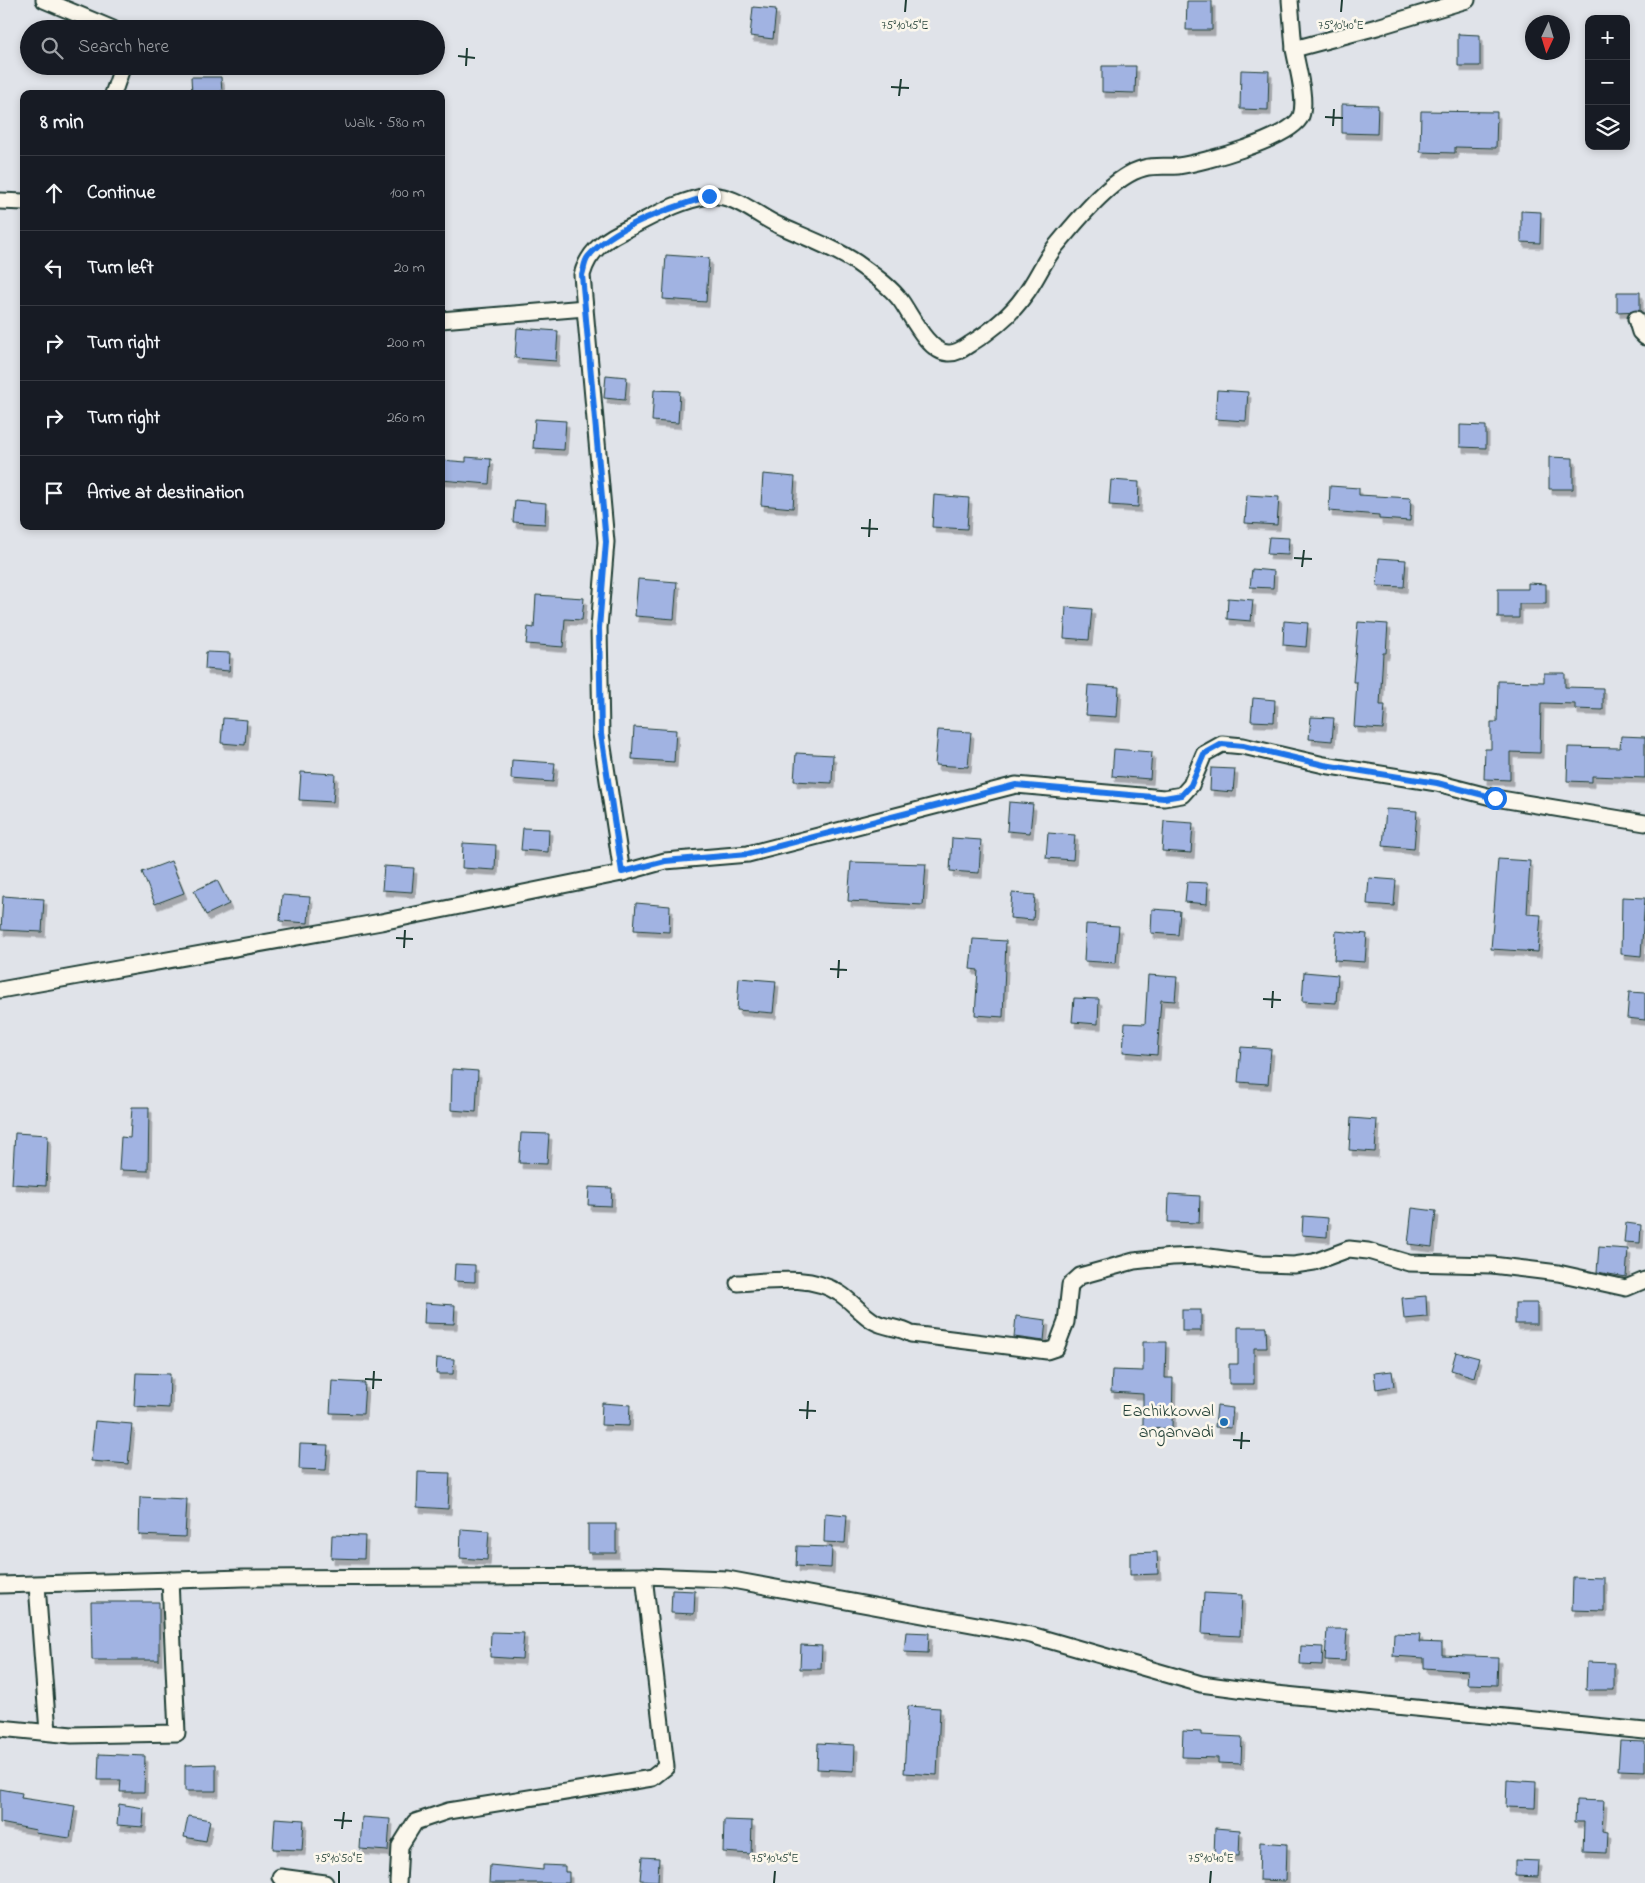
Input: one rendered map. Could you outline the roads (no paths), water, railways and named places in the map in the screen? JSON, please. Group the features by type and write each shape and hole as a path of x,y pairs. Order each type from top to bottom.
{"street":[{"path":"44,0 92,20"},
{"path":"622,872 601,734 599,628 606,542 582,275 587,258 615,235 670,208 709,196 733,200 776,224 816,241 855,262 885,285 901,302 920,330 940,351 950,354 992,330 1024,296 1054,249 1112,184 1144,168 1180,166 1225,154 1272,138 1295,126 1301,115 1302,98 1294,49 1290,0"},
{"path":"1294,49 1467,0"},
{"path":"113,90 119,75"},
{"path":"0,201 20,202"},
{"path":"445,320 585,308"},
{"path":"1636,319 1640,332 1645,337"},
{"path":"0,990 382,922 622,872 665,861 748,854 1016,785 1164,798 1182,795 1191,785 1204,754 1222,744 1243,746 1324,765 1437,783 1495,798 1645,823"},
{"path":"738,1283 799,1281 822,1284 840,1293 875,1322 901,1328 911,1334 1047,1351 1056,1348 1062,1337 1070,1285 1080,1276 1134,1261 1172,1256 1202,1256 1260,1264 1294,1265 1314,1262 1348,1249 1368,1251 1409,1263 1492,1266 1558,1273 1626,1288 1645,1280"},
{"path":"398,1883 400,1846 414,1822 448,1811 652,1778 666,1767 644,1576"},
{"path":"0,1585 170,1580 644,1576 727,1579 1030,1635 1201,1684 1276,1694 1645,1731"},
{"path":"0,1728 72,1735 177,1733 170,1580"},
{"path":"37,1585 48,1732"},
{"path":"280,1877 324,1883"}],"place":[{"name":"Eachikkovval anganvadi","path":"1224,1422"}]}
